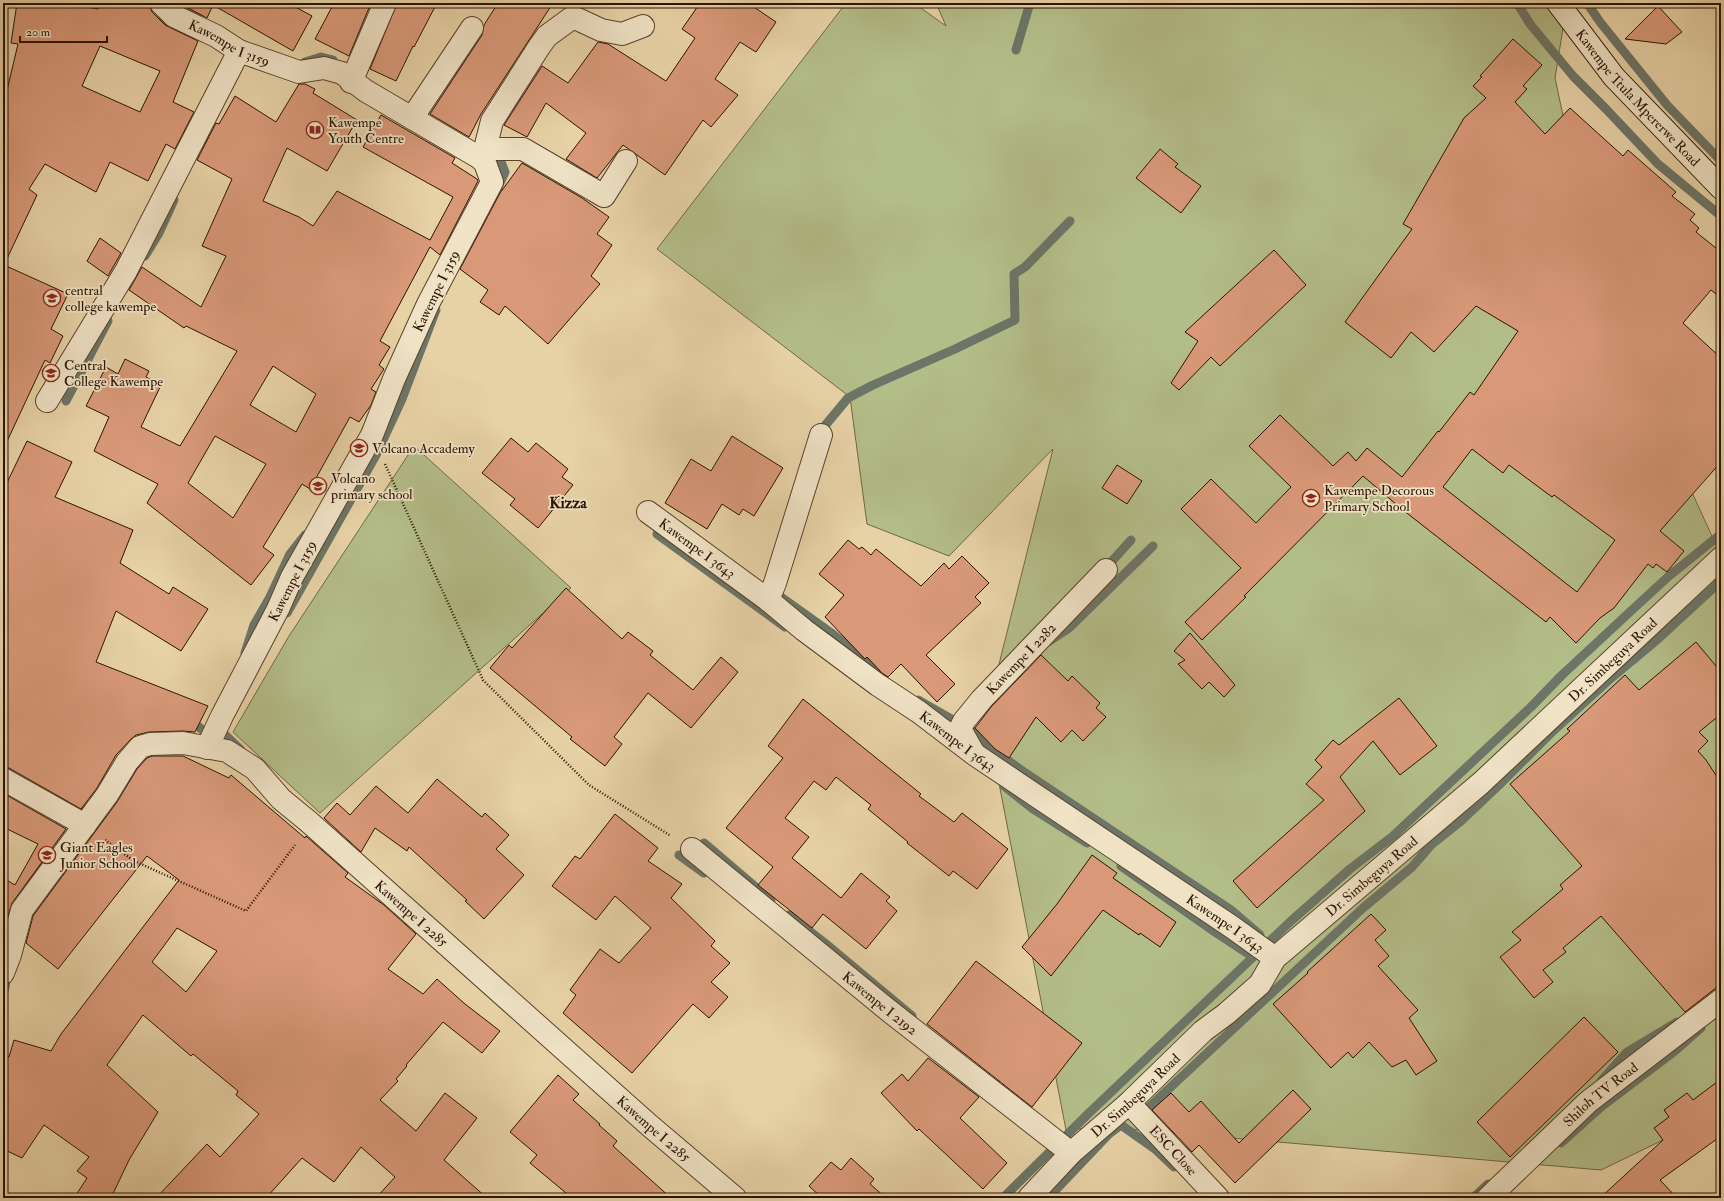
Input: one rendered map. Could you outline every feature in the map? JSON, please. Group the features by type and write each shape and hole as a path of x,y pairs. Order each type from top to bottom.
{"street":[{"name":"Kawempe I 3159","path":"161,3 174,16 216,36 239,51 299,72 324,68 342,73 351,82 412,118 483,153 492,182 428,304 394,379 372,435 292,577 278,609 207,748"},
{"path":"351,82 385,3"},
{"name":"Kawempe Ttula Mpererwe Road","path":"1558,3 1614,77 1721,188"},
{"path":"626,161 604,196 523,149 483,153 492,121 547,36 574,17 601,30 622,34 643,26"},
{"path":"412,118 472,28"},
{"path":"47,401 126,270 239,51"},
{"path":"768,600 775,583 822,435"},
{"name":"Kawempe I 3643","path":"648,512 768,600 804,630 878,685 919,712 974,754 1276,958"},
{"name":"Dr. Simbeguya Road","path":"1029,1198 1071,1153 1129,1103 1203,1031 1226,1014 1260,984 1276,958 1481,783 1721,558"},
{"name":"Kawempe I 2282","path":"974,754 960,729 964,721 982,699 1106,570"},
{"name":"Kawempe I 2285","path":"3,973 10,955 22,910 107,795 128,762 140,748 150,744 183,743 227,751 254,769 281,799 309,822 649,1125 735,1198"},
{"path":"3,779 85,825"},
{"name":"Kawempe I 2192","path":"692,849 888,1010 1071,1153"},
{"name":"Shiloh TV Road","path":"1488,1198 1588,1102 1721,1000"},
{"name":"ESC Close","path":"1129,1103 1218,1198"}],"path":[{"path":"372,435 482,680 589,785 692,849"},
{"path":"85,825 134,861 246,911 289,854 309,822"}],"green space":[{"path":"846,3 914,3 946,26 936,3 1567,3 1555,78 1600,290 1721,556 1721,1112 1601,1170 1105,1127 1066,1130 986,716 1053,449 949,556 867,524 850,397 657,249"},
{"path":"414,446 571,588 320,813 233,732 289,636"}],"building":[{"path":"17,3 65,3 98,9 100,3 149,3 152,12 165,25 198,41 173,102 194,112 175,149 166,144 148,181 110,162 96,192 45,164 29,189 37,195 4,265 68,294 51,329 63,336 50,363 45,360 3,450 3,107 18,44 11,43","holes":["100,46 160,71 140,112 82,86"]},
{"path":"179,3 288,3 312,16 293,51 213,5 207,18"},
{"path":"334,3 371,3 349,56 315,39"},
{"path":"397,3 437,3 414,47 413,46 396,81 370,69"},
{"path":"498,3 553,3 481,114 469,137 430,114 482,35 484,25"},
{"path":"700,3 748,3 776,22 756,52 740,42 715,79 738,95 711,127 703,120 665,175 623,145 597,178 566,159 586,133 546,103 527,137 504,125 542,66 568,83 598,42 608,44 666,81 695,38 682,29"},
{"path":"1658,6 1682,32 1666,44 1625,39"},
{"path":"1513,39 1542,65 1523,86 1527,89 1515,102 1545,134 1570,108 1623,156 1628,150 1676,192 1672,196 1695,214 1690,220 1699,228 1696,232 1721,252 1721,298 1711,290 1683,323 1721,358 1721,462 1660,531 1684,551 1667,572 1656,564 1653,568 1648,564 1614,608 1600,618 1576,643 1550,617 1546,622 1403,510 1363,476 1244,596 1246,597 1202,640 1185,622 1241,568 1181,509 1211,479 1256,523 1291,487 1249,446 1280,415 1333,466 1348,452 1356,461 1367,448 1402,477 1470,392 1474,395 1518,331 1476,306 1434,352 1411,332 1391,358 1345,322 1412,229 1403,224 1464,118 1486,98 1473,86 1482,77 1480,76","holes":["1472,449 1503,473 1509,465 1552,497 1554,495 1615,540 1577,592 1443,487"]},
{"path":"299,84 305,84 315,89 313,93 357,120 327,171 287,148 263,201 299,217 313,226 337,191 430,240 453,197 363,147 381,115 455,158 452,163 478,181 440,255 430,247 380,341 390,347 379,365 384,369 371,389 376,392 371,405 359,422 350,417 310,489 302,484 263,547 274,555 251,585 147,503 158,484 94,451 109,417 86,406 106,367 118,374 125,359 149,371 146,377 161,385 141,427 180,446 237,351 186,326 184,328 129,290 142,267 201,307 226,256 202,246 232,179 197,160 216,123 219,124 235,96 276,122","holes":["273,366 316,394 296,432 250,405","215,436 266,464 233,518 188,483"]},
{"path":"1160,149 1178,164 1175,167 1201,186 1181,213 1136,178"},
{"path":"522,163 582,198 609,217 597,234 612,245 591,276 600,284 548,344 505,306 499,315 480,302 488,290 460,269 500,193"},
{"path":"100,238 121,253 108,276 87,261"},
{"path":"1274,250 1306,285 1220,366 1211,357 1179,390 1171,383 1198,341 1185,332"},
{"path":"732,436 783,468 754,516 743,509 739,515 722,504 707,529 665,503 691,459 711,471"},
{"path":"511,438 528,452 536,443 568,469 562,477 573,485 538,528 510,505 515,499 482,473"},
{"path":"27,441 72,462 55,497 133,530 120,563 169,594 173,587 208,609 181,651 116,611 96,662 208,706 195,732 149,732 136,735 131,739 116,755 97,788 81,809 9,768 3,767 3,491"},
{"path":"1117,465 1142,481 1127,504 1102,488"},
{"path":"848,540 859,549 862,547 871,555 876,549 921,586 944,563 949,569 962,556 989,583 975,597 981,603 926,655 955,684 937,702 901,664 888,677 882,673 867,657 865,659 825,617 844,595 819,574"},
{"path":"566,588 622,639 628,632 653,651 650,655 693,690 721,657 738,672 691,728 648,693 614,737 622,744 605,766 570,739 572,737 490,668 509,645 512,648"},
{"path":"1190,633 1235,685 1224,697 1209,682 1202,689 1178,664 1185,660 1174,651"},
{"path":"1696,642 1721,672 1721,714 1699,732 1708,741 1698,751 1706,760 1721,783 1721,984 1685,1012 1601,916 1563,948 1566,952 1543,970 1553,982 1534,998 1500,957 1521,940 1512,932 1563,889 1560,885 1582,866 1510,784 1570,731 1567,729 1625,675 1639,690"},
{"path":"1041,655 1068,681 1072,676 1100,703 1096,708 1106,717 1083,741 1072,730 1061,742 1036,717 1009,758 995,749 975,728 991,707"},
{"path":"1399,698 1437,746 1400,775 1373,741 1340,777 1365,811 1257,908 1233,881 1324,800 1306,784 1322,767 1315,760 1333,740 1339,745"},
{"path":"803,699 921,794 919,796 954,822 962,813 1008,849 977,889 953,871 949,876 907,843 908,842 868,809 871,805 836,777 826,790 814,781 785,818 809,837 792,858 841,898 861,873 890,897 886,901 897,911 866,949 823,914 812,928 758,885 773,867 726,828 783,758 768,746"},
{"path":"152,756 183,756 229,778 231,775 305,838 306,836 348,873 345,877 384,905 416,934 388,969 423,994 437,979 465,1004 500,1031 482,1053 443,1022 406,1065 407,1066 396,1079 398,1081 380,1100 416,1131 445,1093 477,1118 444,1160 487,1198 376,1198 395,1177 361,1147 334,1182 302,1158 266,1198 156,1198 207,1144 220,1157 259,1114 236,1095 238,1091 193,1054 191,1056 143,1015 107,1065 158,1112 129,1160 111,1198 74,1198 87,1178 77,1171 89,1157 44,1125 22,1158 3,1149 3,1055 9,1057 14,1040 51,1051 61,1034 179,880 147,856 58,969 26,943 33,916 117,802 137,769 147,758","holes":["177,928 217,951 186,992 152,962"]},
{"path":"437,779 482,817 485,813 509,835 496,849 524,875 484,919 465,901 467,900 409,847 407,851 375,828 361,852 324,818 337,803 350,815 376,786 408,813"},
{"path":"3,793 66,829 12,903 5,926 3,924 3,878 15,885 38,844 3,827"},
{"path":"615,814 658,848 648,861 682,884 671,898 715,941 711,946 730,963 711,982 728,997 709,1018 693,1004 632,1073 563,1013 576,995 570,990 600,949 619,963 651,928 615,896 596,920 552,886 575,856 580,859"},
{"path":"1092,855 1117,873 1113,878 1176,922 1160,947 1140,933 1139,935 1103,910 1051,976 1022,947 1057,904"},
{"path":"1371,914 1386,930 1375,940 1389,956 1378,966 1418,1010 1409,1018 1437,1061 1416,1075 1406,1060 1392,1067 1369,1042 1353,1058 1348,1052 1331,1068 1273,1004"},
{"path":"976,961 1082,1043 1032,1107 927,1024"},
{"path":"1584,1017 1618,1052 1510,1157 1477,1122"},
{"path":"928,1058 979,1097 960,1118 1007,1163 983,1189 919,1129 917,1131 881,1093 902,1074 908,1081"},
{"path":"558,1075 579,1094 573,1100 617,1141 613,1146 671,1198 572,1198 530,1163 537,1155 510,1132"},
{"path":"1721,1079 1721,1136 1660,1180 1677,1198 1600,1198 1663,1140 1654,1128 1669,1117 1664,1110 1687,1093 1693,1100"},
{"path":"1293,1090 1311,1109 1235,1183 1199,1145 1192,1152 1152,1110 1171,1093 1189,1112 1201,1101 1239,1143"},
{"path":"851,1158 874,1179 870,1184 886,1198 822,1198 809,1186 831,1162 841,1170"}],"waterway":[{"path":"178,3 198,18"},
{"path":"569,18 574,3"},
{"path":"1016,50 1030,3"},
{"path":"1517,3 1530,24 1573,76 1658,164 1721,216"},
{"path":"1587,3 1600,22 1667,105 1721,161"},
{"path":"153,20 187,34"},
{"path":"305,62 321,57 333,60"},
{"path":"492,152 500,159 505,172 498,188"},
{"path":"145,256 159,233 174,200"},
{"path":"818,434 848,398 1015,320 1014,274 1025,267 1070,221"},
{"path":"287,613 376,455 402,399 436,310"},
{"path":"66,401 108,321"},
{"path":"657,534 785,627"},
{"path":"1003,1198 1089,1113 1291,921 1350,869 1393,836 1632,610 1669,576 1721,534"},
{"path":"245,653 254,625 270,597 290,554 305,535"},
{"path":"1104,570 1131,540"},
{"path":"1048,642 1069,628 1153,546"},
{"path":"1146,1110 1363,908 1412,867 1431,845 1461,821 1551,733 1610,679 1658,639 1721,581"},
{"path":"778,595 834,635 883,676"},
{"path":"918,700 972,731 995,751 1021,770 1231,910 1260,935"},
{"path":"187,721 192,722 207,733 210,726"},
{"path":"224,726 221,731 241,750"},
{"path":"1004,786 1033,809 1087,843"},
{"path":"59,799 85,811 93,811"},
{"path":"704,843 771,900"},
{"path":"31,882 47,853"},
{"path":"679,855 704,873"},
{"path":"1121,866 1253,957"},
{"path":"3,931 13,914"},
{"path":"789,915 912,1016"},
{"path":"3,995 8,973"},
{"path":"1601,1081 1627,1052 1677,1022"},
{"path":"1561,1143 1601,1107 1675,1051 1701,1028"},
{"path":"1048,1198 1109,1134 1121,1125 1155,1149 1174,1167"},
{"path":"1473,1198 1488,1184"}],"place":[{"name":"Kawempe Youth Centre","path":"315,130"},
{"name":"central college kawempe","path":"52,298"},
{"name":"Central College Kawempe","path":"51,373"},
{"name":"Volcano Accademy","path":"359,448"},
{"name":"Volcano primary school","path":"318,486"},
{"name":"Kawempe Decorous Primary School","path":"1311,498"},
{"name":"Giant Eagles Junior School","path":"47,855"}],"district":[{"name":"Kizza","path":"568,502"}]}
